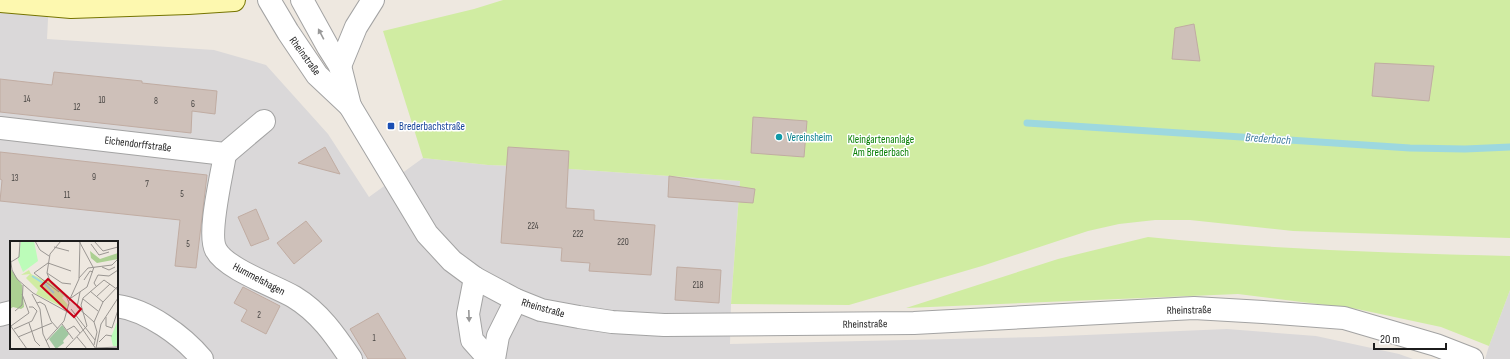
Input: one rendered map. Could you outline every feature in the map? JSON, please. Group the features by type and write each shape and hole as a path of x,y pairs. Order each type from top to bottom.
{"main road":[{"path":"0,1 71,7 234,0"}],"street":[{"name":"Rheinstraße","path":"269,0 288,32 317,75 350,106 427,234 452,261 475,278 516,300 541,310 612,322 664,325 914,323 1194,308 1344,318 1436,345 1472,359"},
{"name":"Rheinstraße","path":"302,0 340,66 350,106"},
{"path":"340,66 356,27 373,0"},
{"path":"225,154 264,121"},
{"name":"Eichendorffstraße","path":"0,128 225,154"},
{"name":"Hummelshagen","path":"225,154 213,232 216,250 230,265 294,297 319,316 338,338 351,359"},
{"path":"475,278 468,314 472,340 489,359"},
{"path":"494,359 498,336 516,300"},
{"path":"118,306 150,317 172,331 202,359"},
{"path":"0,315 10,312"}],"shaded area":[{"path":"0,0 49,0 47,39 214,50 266,65 328,134 369,197 423,158 488,165 542,167 740,181 731,304 730,344 1039,337 1227,329 1316,336 1399,354 1413,359 0,359"},
{"path":"1510,290 1510,359 1485,359 1489,346"}],"green space":[{"name":"Kleingartenanlage Am Brederbach","path":"503,0 1510,0 1510,238 1293,231 1190,220 1155,220 1119,224 1088,231 982,266 849,305 731,304 740,181 542,167 488,165 423,158 383,31 474,9"},
{"path":"1148,237 1238,245 1329,250 1510,256 1510,290 1489,346 1441,327 1357,309 1238,294 906,308 1058,259"}],"building":[{"path":"1194,24 1200,61 1172,59 1175,28"},
{"path":"1375,63 1434,66 1429,101 1372,96"},
{"path":"54,72 142,81 142,83 217,91 215,114 192,111 191,133 0,112 0,79 52,85"},
{"name":"Vereinsheim","path":"753,117 807,121 804,157 751,153"},
{"path":"325,147 340,174 298,163"},
{"path":"508,147 569,151 566,208 594,210 594,220 655,225 651,275 589,271 590,263 561,261 562,248 501,243"},
{"path":"0,152 207,175 196,268 175,266 180,220 0,201 2,180 0,179"},
{"path":"669,176 755,189 753,203 668,197"},
{"path":"256,209 269,239 251,246 238,217"},
{"path":"306,221 322,241 294,264 277,243"},
{"path":"677,267 721,270 719,303 675,300"},
{"path":"243,287 280,306 266,334 241,321 247,310 234,303"},
{"path":"378,313 406,359 368,359 350,329"}],"waterway":[{"name":"Brederbach","path":"1027,123 1410,148 1465,149 1510,147"}],"place":[{"name":"Brederbachstraße","path":"391,126"},
{"name":"Vereinsheim","path":"779,137"}]}
